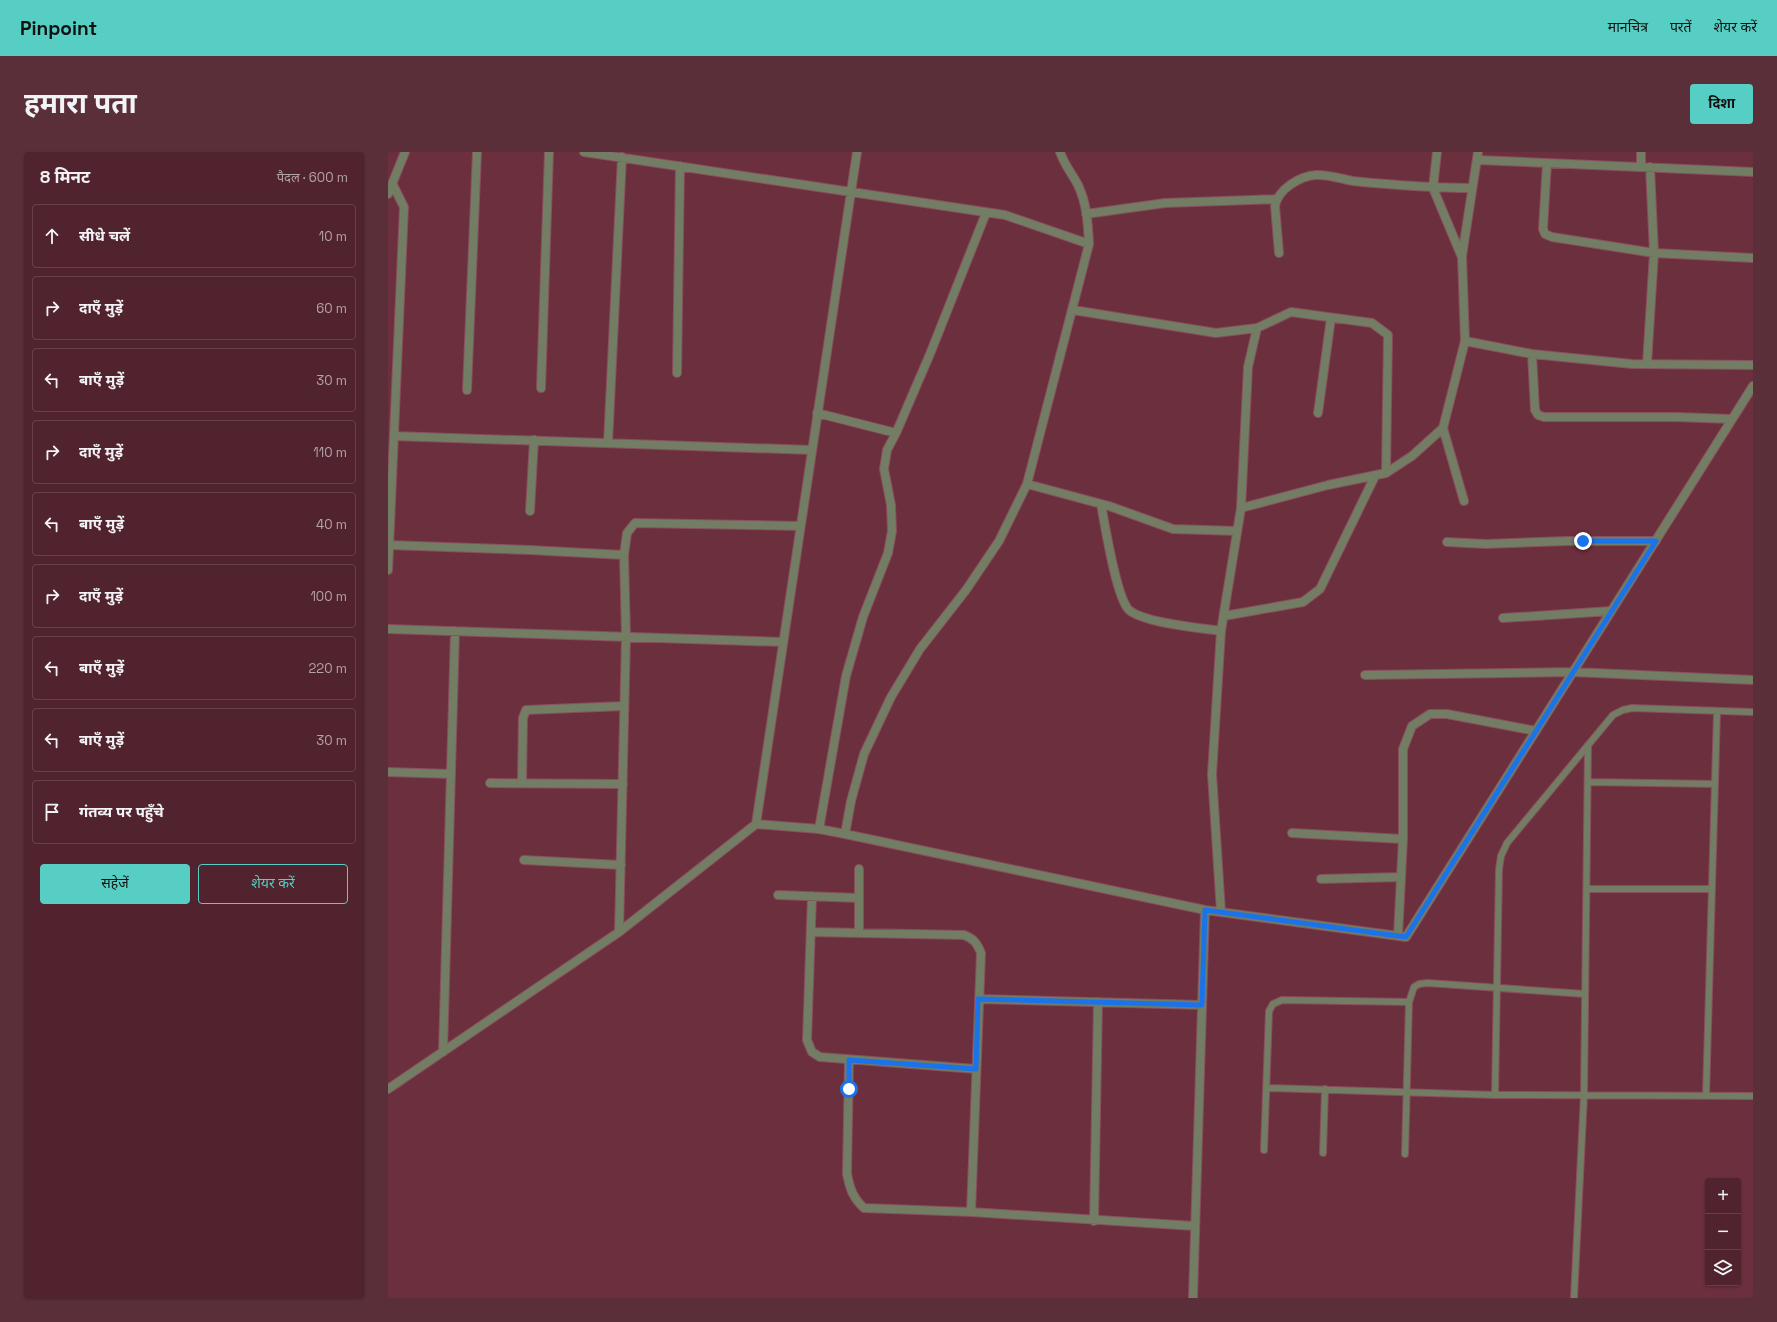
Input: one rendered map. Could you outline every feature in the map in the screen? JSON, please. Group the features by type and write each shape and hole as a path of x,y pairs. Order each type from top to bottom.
{"street":[{"path":"388,194 393,185 405,152"},
{"path":"467,390 477,152"},
{"path":"541,388 549,152"},
{"path":"584,152 851,191 1005,216 1089,244"},
{"path":"388,1089 619,932 756,824 857,152"},
{"path":"845,834 851,801 864,754 891,697 920,649 966,590 1000,541 1027,484 1089,244 1086,214 1078,185 1063,161 1060,152"},
{"path":"1437,152 1433,188 1462,256"},
{"path":"1641,152 1641,167"},
{"path":"1464,501 1443,428 1465,341 1462,256 1478,156 1547,163 1753,172"},
{"path":"608,443 622,157"},
{"path":"1547,163 1543,229 1545,234 1559,239 1654,253 1753,258"},
{"path":"677,372 680,166"},
{"path":"1647,364 1654,253 1650,167"},
{"path":"1279,253 1275,206 1276,199 1280,192 1302,178 1317,175 1433,188 1472,188"},
{"path":"388,570 404,207 393,185"},
{"path":"1086,214 1165,203 1276,199"},
{"path":"819,830 846,676 862,617 888,554 892,531 891,504 884,469 887,450 896,433 963,275 986,213"},
{"path":"1073,310 1216,333 1257,328 1291,312 1372,323 1388,335 1386,473"},
{"path":"1318,414 1331,318"},
{"path":"1221,912 1212,774 1221,631 1236,531 1241,508 1248,368 1257,328"},
{"path":"1465,341 1532,354 1647,364 1753,365"},
{"path":"1532,354 1535,410 1538,415 1544,417 1676,417 1732,419"},
{"path":"756,824 845,834 1205,910 1406,937 1753,386"},
{"path":"817,413 896,433"},
{"path":"1241,508 1328,485 1386,473 1412,456 1443,428"},
{"path":"394,436 812,450"},
{"path":"530,511 534,440"},
{"path":"1224,616 1296,604 1312,597 1320,589 1375,476"},
{"path":"1027,484 1101,504 1173,529 1236,531"},
{"path":"1101,504 1121,595 1129,610 1147,618 1221,631"},
{"path":"619,932 626,637 624,555 627,533 635,523 800,526"},
{"path":"1447,542 1486,544 1568,541 1656,541"},
{"path":"389,546 530,550 624,555"},
{"path":"1502,618 1611,611"},
{"path":"388,629 783,642"},
{"path":"443,1052 455,631"},
{"path":"1365,675 1573,672 1753,680"},
{"path":"522,783 523,718 526,710 624,706"},
{"path":"1398,936 1403,839 1403,749 1412,726 1430,714 1447,714 1536,731"},
{"path":"388,772 451,774"},
{"path":"490,783 623,784"},
{"path":"1292,833 1403,839"},
{"path":"524,860 621,865"},
{"path":"858,869 859,933"},
{"path":"1322,879 1401,877"},
{"path":"778,895 859,898"},
{"path":"812,896 808,1040 812,1052 820,1058 976,1069"},
{"path":"1193,1298 1205,910"},
{"path":"811,932 964,935 973,938 981,953 978,999 971,1212"},
{"path":"978,999 1202,1005"},
{"path":"1094,1221 1098,1002"},
{"path":"849,1060 847,1174 851,1192 856,1201 864,1208 971,1212 1094,1221 1195,1226"}],"lane":[{"path":"1495,1095 1499,869 1501,856 1507,843 1613,715 1623,710 1632,708 1753,712"},
{"path":"1706,1096 1717,712"},
{"path":"1574,1298 1584,1095 1588,745"},
{"path":"1588,782 1714,784"},
{"path":"1587,889 1712,889"},
{"path":"1405,1154 1409,1002 1414,987 1420,984 1428,983 1585,994"},
{"path":"1264,1150 1269,1011 1274,1004 1282,1000 1409,1002"},
{"path":"1266,1088 1495,1095 1753,1096"},
{"path":"1323,1153 1325,1089"}],"route":[{"path":"849,1089 849,1060 976,1069 978,999 1202,1005 1205,910 1406,937 1656,541 1583,541"}]}
